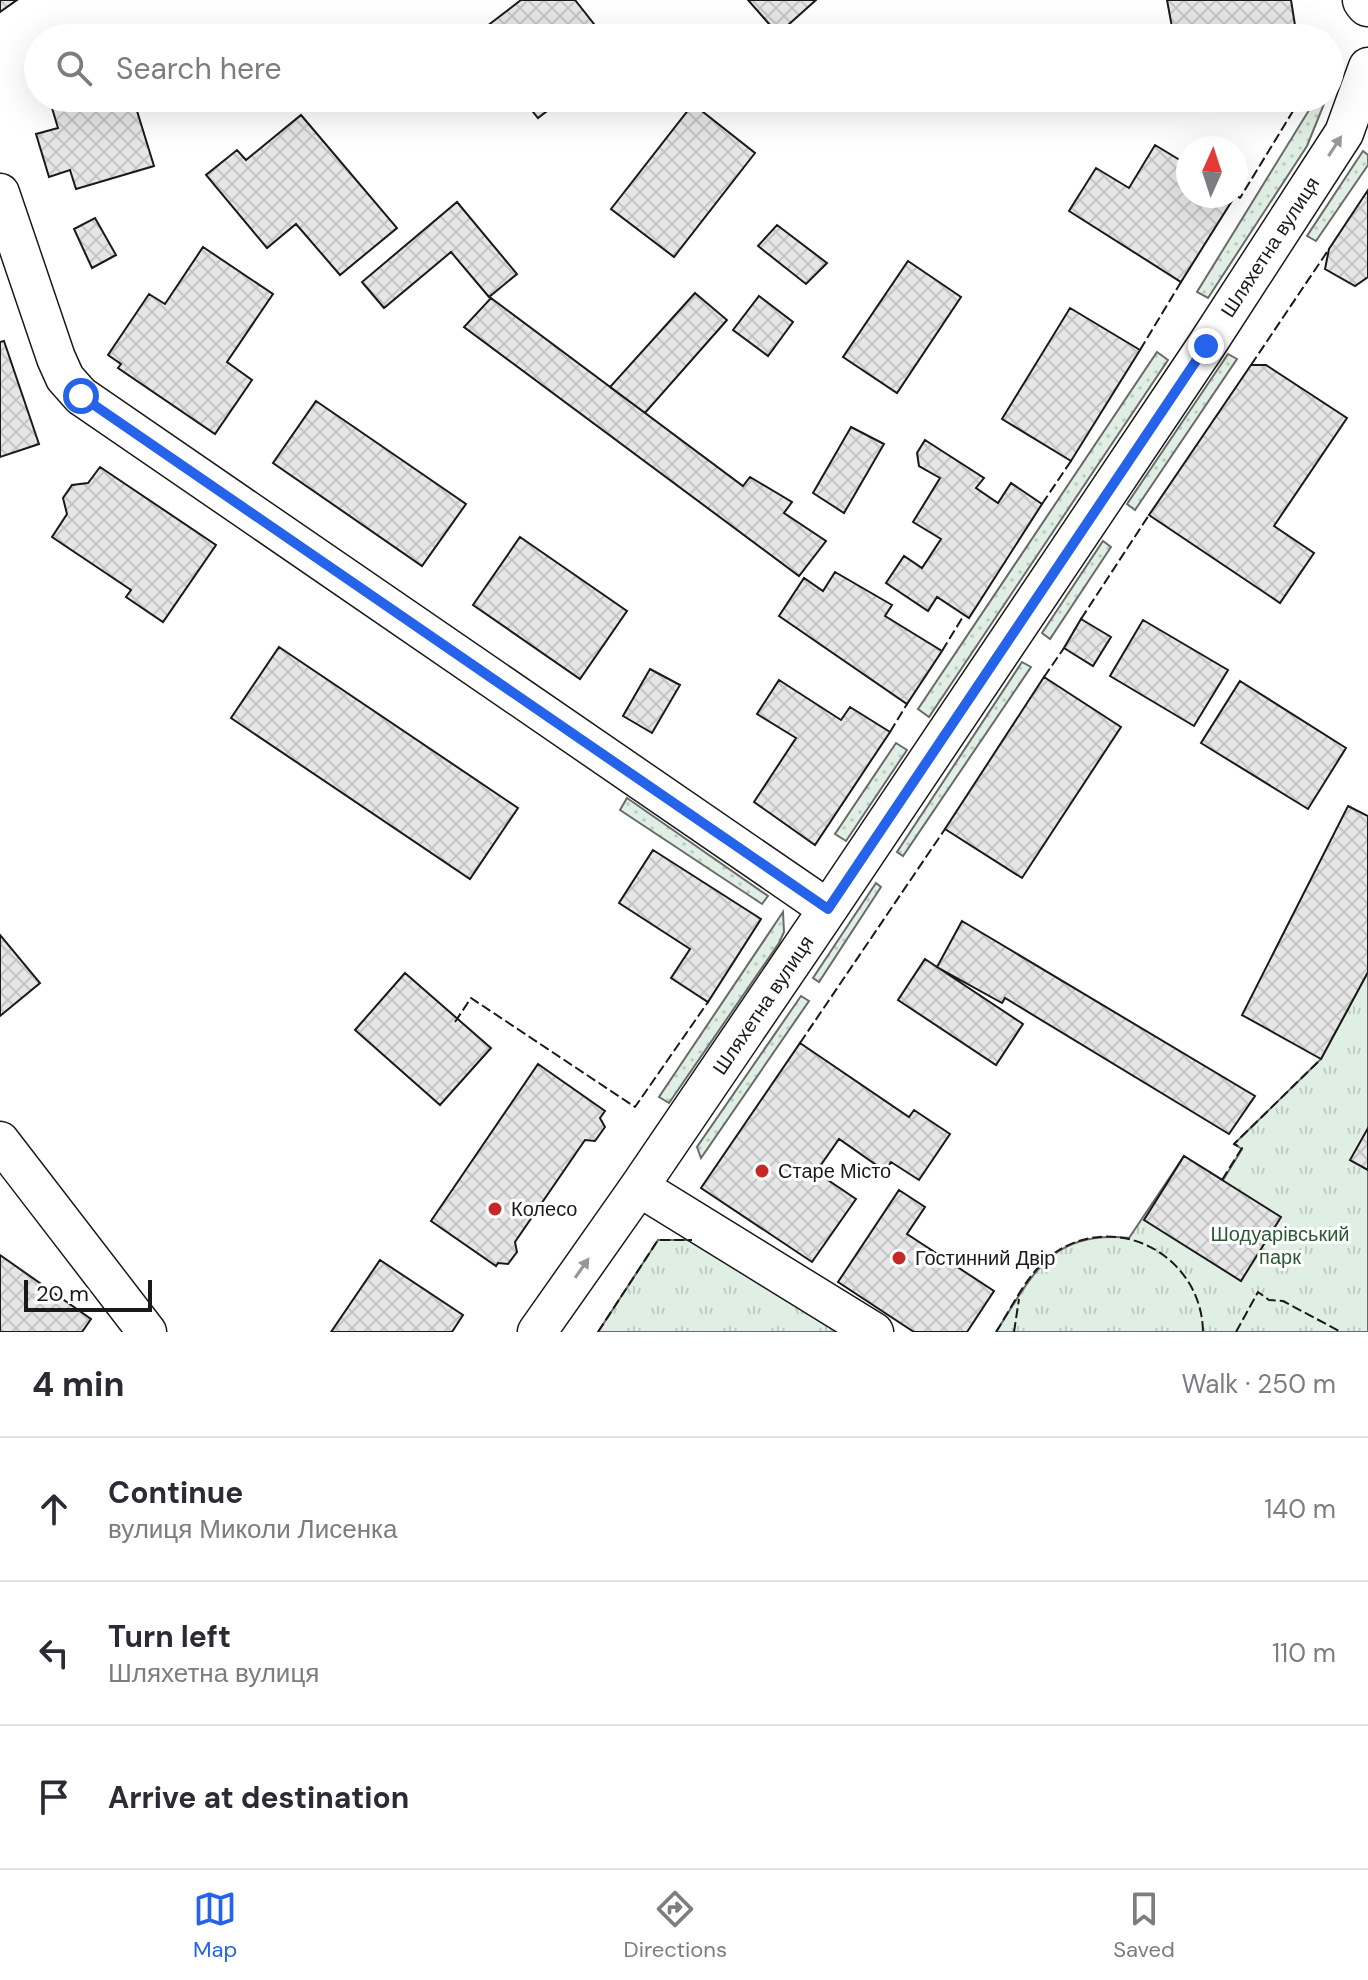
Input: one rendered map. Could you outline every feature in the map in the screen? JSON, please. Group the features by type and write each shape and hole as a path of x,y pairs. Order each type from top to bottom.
{"street":[{"name":"Шляхетна вулиця","path":"537,1332 828,909 1206,346 1344,133 1368,67"},
{"path":"0,193 56,358 65,378 81,396 828,909"},
{"path":"0,1141 147,1332"},
{"path":"639,1187 874,1332"}],"green space":[{"path":"1308,112 1321,112 1307,146 1208,298 1197,292"},
{"path":"1363,151 1368,155 1368,165 1316,241 1307,236"},
{"path":"1157,352 1168,360 929,717 918,709"},
{"path":"1228,354 1237,359 1135,510 1127,504"},
{"path":"1103,541 1111,547 1050,639 1042,633"},
{"path":"1022,662 1031,667 903,856 897,852"},
{"path":"896,743 907,750 846,841 835,834"},
{"path":"627,798 768,896 762,904 620,810"},
{"path":"876,883 881,887 819,982 813,978"},
{"path":"783,912 784,932 779,943 669,1103 659,1097"},
{"name":"Шодуарівський парк","path":"1368,972 1368,1332 996,1332 1034,1275 1062,1249 1102,1237 1129,1238 1184,1156 1223,1180 1242,1149 1234,1144 1321,1059"},
{"path":"801,996 809,1001 701,1158 697,1147"},
{"path":"658,1240 696,1240 851,1332 598,1332"}],"building":[{"path":"0,0 17,0 0,12"},
{"path":"521,0 575,0 594,24 490,24"},
{"path":"748,0 816,0 789,24 769,24"},
{"path":"1167,0 1291,0 1295,24 1171,24"},
{"path":"53,112 137,112 154,166 76,189 70,170 49,177 36,134 58,128"},
{"path":"687,112 703,112 755,153 674,257 611,209"},
{"path":"301,115 397,228 340,275 296,224 267,248 206,175 237,150 246,160"},
{"path":"1155,145 1176,158 1176,208 1227,208 1181,282 1069,211 1096,168 1129,188"},
{"path":"1368,190 1368,277 1355,286 1325,269 1329,249"},
{"path":"457,202 517,274 489,297 451,252 384,308 362,282"},
{"path":"95,218 116,255 92,268 74,229"},
{"path":"777,225 827,263 806,284 758,246"},
{"path":"203,247 273,294 227,362 252,380 215,434 118,368 121,364 108,355 149,294 165,304"},
{"path":"908,261 961,297 897,393 843,357"},
{"path":"695,293 727,320 645,413 610,387"},
{"path":"759,296 793,322 768,356 733,330"},
{"path":"491,298 743,486 750,477 792,502 784,513 826,541 799,576 464,327"},
{"path":"1070,308 1140,350 1071,461 1002,419"},
{"path":"4,341 39,444 0,457 0,342"},
{"path":"1251,365 1266,365 1347,418 1274,526 1314,553 1280,603 1149,515"},
{"path":"316,401 466,504 422,566 273,463"},
{"path":"851,427 884,444 844,513 813,493"},
{"path":"925,440 984,478 976,488 998,503 1011,483 1042,504 969,618 937,597 928,611 886,583 904,556 922,568 941,539 913,522 940,478 919,466 917,453"},
{"path":"100,467 216,545 163,622 126,597 131,590 52,537 67,514 63,498 72,485 88,483"},
{"path":"520,537 627,611 580,679 473,605"},
{"path":"835,572 892,605 885,616 942,651 907,704 779,616 804,578 823,591"},
{"path":"1081,619 1111,637 1093,666 1064,648"},
{"path":"1143,620 1228,670 1194,726 1110,676"},
{"path":"279,647 518,808 470,879 231,718"},
{"path":"650,669 680,685 652,733 623,716"},
{"path":"1044,677 1121,727 1022,878 945,829"},
{"path":"779,680 841,720 850,707 890,732 815,845 754,802 796,738 757,714"},
{"path":"1240,681 1346,748 1308,809 1201,743"},
{"path":"1348,806 1368,816 1368,972 1321,1059 1242,1015"},
{"path":"653,850 761,919 708,1002 671,978 690,949 619,903"},
{"path":"962,921 1255,1096 1229,1134 1005,998 1002,1003 937,967"},
{"path":"0,935 40,983 0,1016"},
{"path":"925,959 1023,1024 996,1065 898,1000"},
{"path":"405,973 491,1048 440,1105 355,1030"},
{"path":"800,1043 909,1117 914,1110 950,1134 919,1180 891,1162 885,1171 839,1139 816,1172 856,1199 812,1262 701,1188"},
{"path":"538,1064 605,1111 600,1118 605,1127 595,1141 585,1140 515,1242 517,1252 508,1264 498,1263 496,1266 431,1221"},
{"path":"1368,1128 1368,1170 1350,1160"},
{"path":"1184,1156 1281,1217 1241,1281 1144,1220"},
{"name":"Гостинний Двір","path":"899,1190 925,1207 907,1234 994,1291 967,1332 914,1332 838,1282"},
{"path":"0,1255 91,1319 82,1332 0,1332"},
{"path":"380,1260 463,1315 452,1332 331,1332"}],"fence":[{"path":"1248,185 1292,112"},
{"path":"1251,365 1329,249"},
{"path":"1140,350 1181,282"},
{"path":"1042,504 1071,461"},
{"path":"1081,619 1149,515"},
{"path":"942,651 964,615"},
{"path":"1044,677 1064,648"},
{"path":"890,732 907,704"},
{"path":"800,1043 945,829"},
{"path":"455,1022 471,998 635,1107 708,1002"},
{"path":"1222,1180 1242,1148 1234,1144 1321,1059"},
{"path":"996,1332 1023,1287 1049,1257 1084,1240 1108,1237 1132,1240 1155,1249 1174,1264 1189,1283 1199,1306 1203,1332"},
{"path":"598,1332 658,1240 692,1240"},
{"path":"1236,1332 1258,1292 1269,1300 1283,1301 1341,1332"},
{"path":"1014,1332 1019,1299"}],"place":[{"name":"Старе Місто","path":"762,1171"},
{"name":"Колесо","path":"495,1209"},
{"name":"Гостинний Двір","path":"899,1258"}],"route":[{"path":"81,396 828,909 1206,346"}]}
